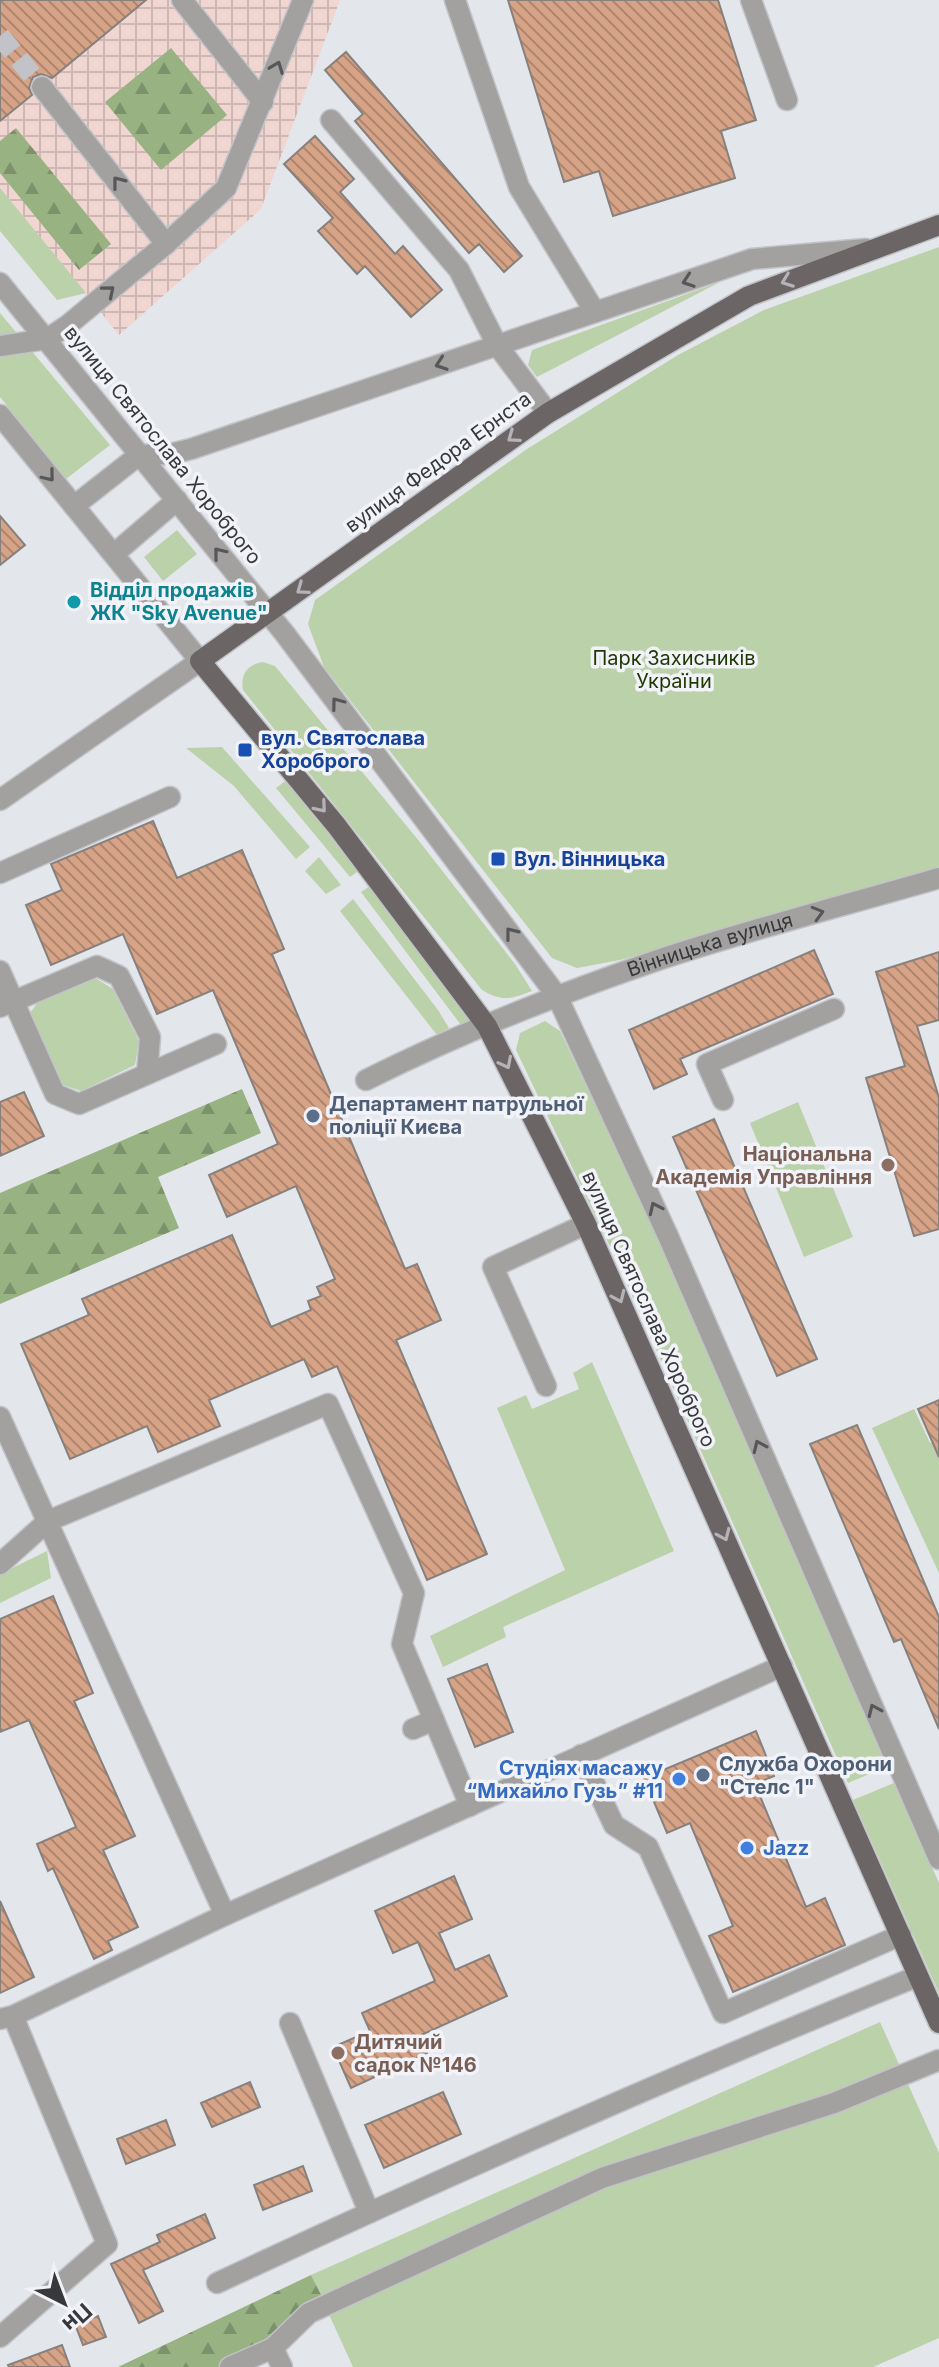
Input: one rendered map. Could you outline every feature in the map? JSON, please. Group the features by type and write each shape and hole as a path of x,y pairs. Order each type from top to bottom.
{"main road":[{"name":"вулиця Федора Ернста","path":"200,661 548,413 749,296 939,225"},
{"name":"вулиця Святослава Хороброго","path":"200,661 336,825 487,1026 586,1224 939,2023"}],"street":[{"path":"182,0 263,102"},
{"path":"0,346 47,339 68,325 166,244 226,188 303,0"},
{"path":"455,0 519,187 595,312"},
{"path":"751,0 787,100"},
{"path":"42,87 166,244"},
{"path":"331,120 459,270 497,345 548,413"},
{"path":"74,506 139,455 170,454 191,449 752,259 874,248"},
{"name":"вулиця Святослава Хороброго","path":"0,283 267,614 557,996 668,1236 939,1859"},
{"name":"вулиця Святослава Хороброго","path":"0,415 200,661"},
{"path":"114,554 177,500"},
{"name":"вулиця Федора Ернста","path":"0,800 200,661"},
{"path":"0,873 170,797"},
{"name":"Вінницька вулиця","path":"366,1080 448,1040 557,996 660,960 939,878"},
{"path":"7,1004 97,966 119,976 150,1037 147,1074"},
{"path":"0,971 7,1004 55,1094 79,1104 216,1044"},
{"path":"723,1100 707,1064 834,1009"},
{"path":"546,1386 493,1267 586,1224"},
{"path":"0,1564 7,1561 48,1521 328,1404 414,1593 402,1644 470,1806"},
{"path":"0,1417 225,1915"},
{"path":"0,2337 107,2244 7,2017 225,1915 782,1666"},
{"path":"413,1729 434,1720"},
{"path":"581,1755 614,1825 648,1847 723,2013 901,1935"},
{"path":"217,2283 369,2212 918,1976"},
{"path":"290,2023 369,2212"},
{"path":"230,2367 273,2348 309,2313 602,2178 834,2103 939,2060"},
{"path":"273,2348 282,2367"}],"shaded area":[{"path":"0,0 340,0 261,209 119,335 0,188"}],"green space":[{"path":"171,48 227,115 161,170 105,102"},
{"path":"16,128 111,244 79,270 0,173 0,141"},
{"path":"0,188 86,293 57,300 0,231"},
{"name":"Парк Захисників України","path":"939,247 939,872 620,960 577,968 552,958 324,667 308,624 315,600 527,449 678,355 764,310"},
{"path":"720,282 537,377 528,365 532,350"},
{"path":"0,313 110,445 66,479 0,397"},
{"path":"177,530 197,554 163,581 144,557"},
{"path":"263,662 275,666 419,841 515,964 532,991 507,998 482,990 243,690 246,671"},
{"path":"222,747 310,847 296,859 234,786 186,748"},
{"path":"288,779 361,869 350,877 276,788"},
{"path":"319,857 341,885 326,894 305,871"},
{"path":"373,884 474,1019 461,1025 361,892"},
{"path":"353,899 449,1028 437,1035 340,911"},
{"path":"95,978 113,989 139,1041 135,1065 81,1091 63,1085 30,1013 38,1002"},
{"path":"545,1021 560,1031 658,1236 888,1766 848,1783 616,1259 516,1050 520,1033"},
{"path":"242,1089 261,1133 158,1177 179,1228 0,1304 0,1193"},
{"path":"798,1102 853,1237 804,1257 750,1123"},
{"path":"592,1362 674,1551 503,1627 506,1637 443,1667 430,1636 565,1570 497,1408 526,1395 532,1409 579,1389 573,1373"},
{"path":"914,1409 930,1443 939,1440 939,1573 872,1428"},
{"path":"47,1551 51,1578 0,1603 0,1574"},
{"path":"894,1783 939,1883 939,1993 853,1800"},
{"path":"880,2022 939,2153 939,2338 873,2367 353,2367 311,2275"},
{"path":"311,2275 326,2305 230,2367 118,2367"}],"building":[{"path":"0,0 146,0 52,78 41,74 33,77 29,88 32,95 0,121"},
{"path":"508,0 718,0 756,120 721,131 735,178 613,216 599,171 564,182"},
{"path":"346,52 522,256 504,272 479,244 469,253 355,121 363,114 325,70"},
{"path":"315,136 354,179 340,192 395,254 403,246 442,290 411,317 365,266 357,274 318,231 333,218 284,164"},
{"path":"0,516 25,545 0,565"},
{"path":"153,821 177,878 242,850 284,949 272,954 311,1047 405,1269 417,1264 441,1320 396,1340 487,1554 427,1580 337,1366 312,1377 304,1359 209,1400 220,1426 158,1452 147,1426 70,1459 21,1344 89,1315 82,1299 232,1235 271,1327 311,1310 308,1301 321,1296 317,1287 335,1279 296,1186 227,1217 209,1175 278,1144 213,990 157,1014 123,934 51,965 26,905 62,890 51,864"},
{"path":"814,950 833,994 680,1059 687,1074 654,1089 629,1030"},
{"path":"939,952 939,1020 917,1026 939,1098 939,1229 914,1236 866,1078 905,1066 876,972"},
{"path":"24,1092 44,1136 0,1156 0,1102"},
{"path":"714,1119 817,1359 777,1376 673,1137"},
{"path":"939,1400 939,1457 918,1409"},
{"path":"857,1425 939,1617 939,1729 901,1639 894,1642 810,1444"},
{"path":"53,1596 93,1693 74,1701 135,1836 103,1850 138,1927 108,1941 112,1950 94,1959 53,1868 48,1871 37,1844 76,1827 29,1720 0,1732 0,1619"},
{"path":"487,1664 513,1732 475,1747 448,1679"},
{"path":"756,1731 774,1776 755,1784 806,1907 825,1898 845,1945 733,1992 709,1936 733,1926 690,1823 667,1833 644,1778"},
{"path":"454,1876 472,1919 439,1933 455,1970 489,1955 507,1996 419,2036 427,2053 351,2088 333,2047 370,2031 362,2013 435,1981 418,1942 393,1953 375,1911"},
{"path":"0,1901 34,1977 0,1993"},
{"path":"250,2082 260,2107 212,2127 201,2103"},
{"path":"443,2092 461,2134 384,2168 365,2125"},
{"path":"166,2120 175,2145 126,2164 117,2139"},
{"path":"303,2166 312,2191 263,2210 254,2185"},
{"path":"205,2214 215,2238 143,2270 163,2311 139,2323 111,2264 160,2242 157,2235"},
{"path":"98,2316 106,2337 83,2345 75,2324"},
{"path":"62,2345 70,2367 8,2365"}],"tunnel":[{"path":"0,36 42,87"}],"place":[{"name":"Відділ продажів ЖК \"Sky Avenue\"","path":"74,602"},
{"name":"вул. Святослава Хороброго","path":"245,750"},
{"name":"Вул. Вінницька","path":"498,859"},
{"name":"Департамент патрульної поліції Києва","path":"313,1116"},
{"name":"Національна Академія Управління","path":"888,1165"},
{"name":"Служба Охорони \"Стелс 1\"","path":"703,1775"},
{"name":"Студіях масажу “Михайло Гузь” #11","path":"679,1779"},
{"name":"Jazz","path":"747,1848"},
{"name":"Дитячий садок №146","path":"338,2053"}]}
